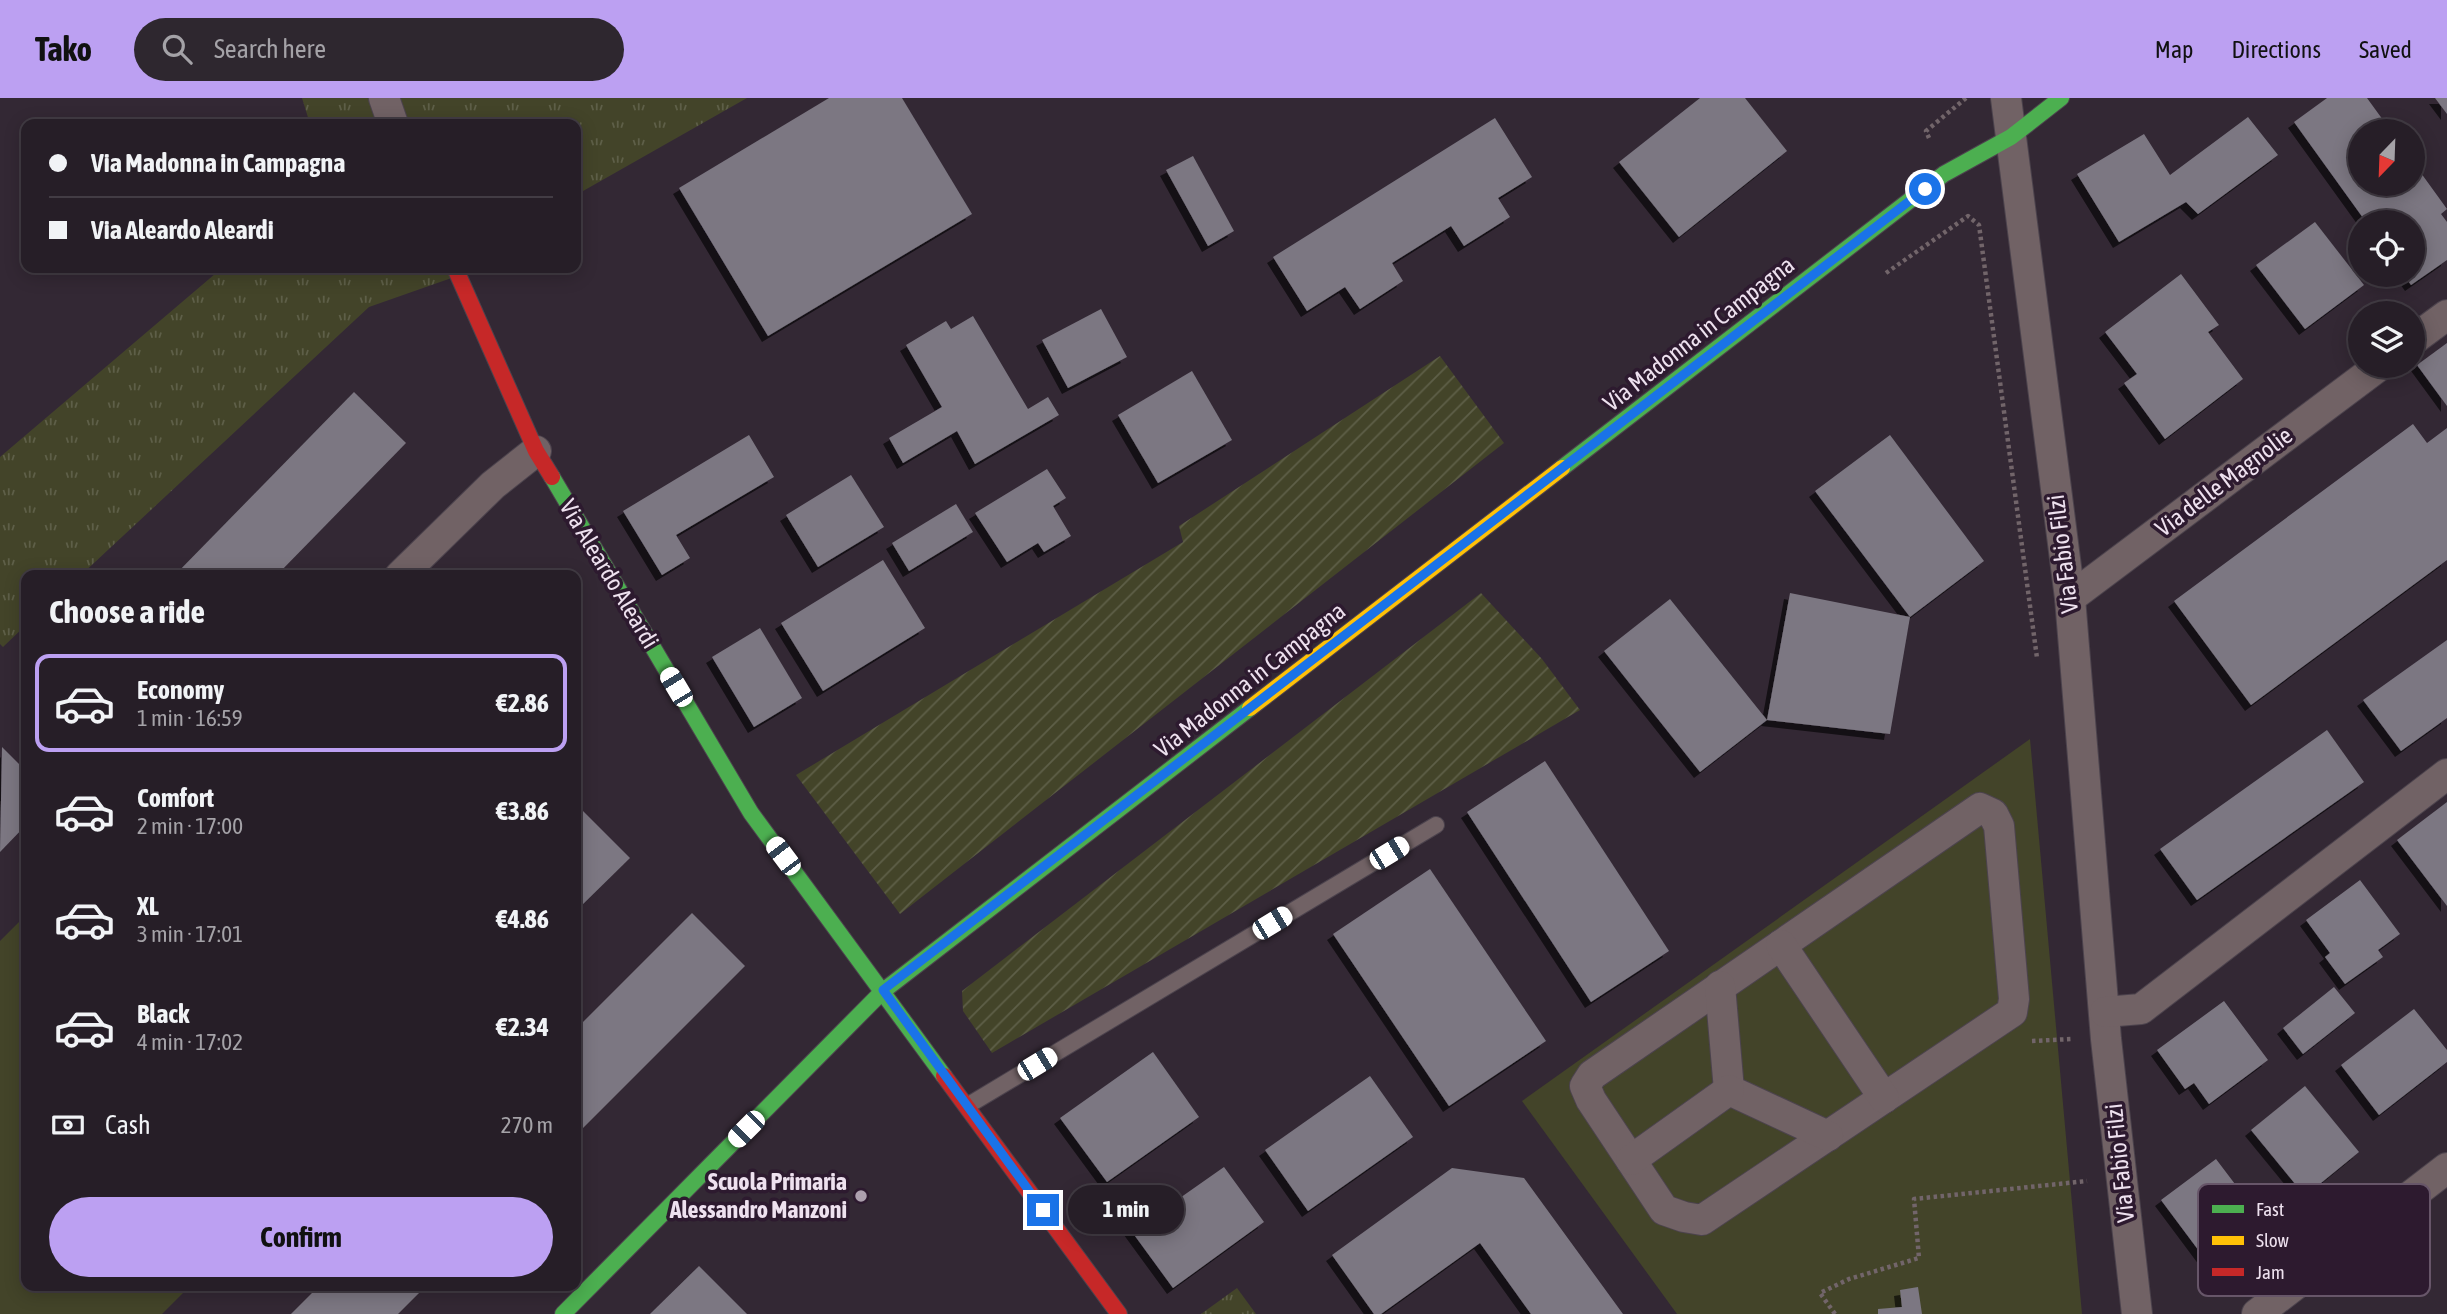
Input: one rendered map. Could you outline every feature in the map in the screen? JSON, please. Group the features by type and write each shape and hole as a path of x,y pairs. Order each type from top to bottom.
{"street":[{"path":"384,98 391,119"},
{"name":"Via Fabio Filzi","path":"2006,98 2070,598 2105,1012 2137,1314"},
{"name":"Via Madonna in Campagna","path":"563,1314 883,990 1944,174 2011,137 2061,98"},
{"name":"Via Aleardo Aleardi","path":"457,273 536,451 751,813 1119,1314"},
{"path":"2425,331 2447,315"},
{"name":"Via delle Magnolie","path":"2070,598 2363,378"},
{"path":"406,570 492,485 536,451"},
{"path":"2105,1012 2141,1009 2447,774"},
{"path":"1980,808 1993,814 1999,826 2014,999 2012,1012 1702,1220 1664,1210 1591,1100 1585,1086 1592,1074 1781,945 1980,808"},
{"path":"1781,945 1884,1098"},
{"path":"1720,986 1729,1090"},
{"path":"1729,1090 1828,1136"},
{"path":"1631,1160 1729,1090"},
{"path":"2426,1184 2447,1168"},
{"path":"2258,1314 2281,1296"}],"lane":[{"path":"967,1106 1436,825"}],"path":[{"path":"1926,131 1966,98"},
{"path":"1885,273 1968,216 1979,225 2038,666"},
{"path":"2074,1039 2075,1052"},
{"path":"1835,1314 1820,1293 1849,1279 1919,1258 1914,1199 2087,1181 2086,1168"}],"green space":[{"path":"302,98 747,98 581,192 581,119 308,119"},
{"path":"216,273 466,273 369,307 86,570 21,570 21,630 3,647 0,644 0,457"},
{"path":"1440,356 1504,443 900,914 796,775 1183,542 1179,526"},
{"path":"1481,593 1542,659 1580,710 992,1053 963,1011 962,991"},
{"path":"2030,739 2082,1314 1677,1314 1522,1101"},
{"path":"21,920 21,1291 185,1291 162,1314 0,1314 0,941"},
{"path":"1237,1288 1256,1314 1201,1314"}],"building":[{"path":"829,98 902,98 972,214 768,336 679,188"},
{"path":"1700,98 1745,98 1787,151 1679,237 1619,162"},
{"path":"2327,98 2367,98 2382,119 2348,119 2348,196 2426,196 2426,180 2447,209 2441,214 2447,222 2447,260 2425,275 2425,210 2357,210 2294,122"},
{"path":"2435,98 2447,98 2447,114"},
{"path":"2248,117 2278,155 2198,214 2186,202 2119,242 2077,174 2144,134 2170,175"},
{"path":"1495,118 1532,177 1498,198 1510,217 1464,246 1451,226 1392,263 1403,281 1360,309 1345,287 1307,311 1273,257"},
{"path":"1193,156 1234,231 1208,246 1166,170"},
{"path":"2315,222 2348,264 2348,287 2361,287 2305,329 2256,265"},
{"path":"2181,274 2219,325 2208,332 2243,379 2165,439 2124,383 2137,374 2105,332"},
{"path":"1101,309 1127,357 1068,388 1042,340"},
{"path":"973,316 1028,409 1048,397 1059,415 975,464 957,431 903,463 889,438 942,407 906,345 946,321 951,329"},
{"path":"2447,343 2447,406 2425,376 2425,359"},
{"path":"1192,371 1232,440 1158,483 1118,415"},
{"path":"354,392 406,443 282,570 180,570"},
{"path":"2413,424 2427,443 2447,428 2447,560 2251,705 2174,601"},
{"path":"749,435 774,477 676,535 690,558 662,575 623,511"},
{"path":"1890,435 1984,561 1910,617 1815,491"},
{"path":"1047,469 1066,498 1053,506 1071,536 1044,552 1038,543 1007,562 975,513"},
{"path":"851,475 884,527 818,567 786,515"},
{"path":"956,504 973,532 909,571 892,543"},
{"path":"883,560 925,628 823,691 781,623"},
{"path":"1790,593 1910,617 1890,734 1767,720"},
{"path":"1670,599 1767,720 1700,772 1604,651"},
{"path":"760,628 802,698 754,727 712,657"},
{"path":"2447,640 2447,718 2401,751 2363,700"},
{"path":"2327,730 2364,782 2197,900 2160,849"},
{"path":"2,747 21,766 21,830 0,852"},
{"path":"1545,761 1669,951 1591,1002 1467,812"},
{"path":"2447,802 2447,906 2397,840"},
{"path":"581,809 630,858 581,906"},
{"path":"1430,869 1546,1041 1449,1106 1333,934"},
{"path":"2360,880 2400,934 2378,950 2383,957 2345,984 2325,957 2330,953 2306,920"},
{"path":"692,913 745,966 581,1130 581,1024"},
{"path":"2334,987 2355,1013 2303,1054 2283,1028"},
{"path":"2224,1001 2268,1060 2209,1104 2194,1083 2185,1089 2157,1050"},
{"path":"2414,1009 2447,1050 2447,1062 2379,1115 2341,1065"},
{"path":"1153,1052 1199,1117 1107,1182 1060,1118"},
{"path":"1370,1076 1413,1137 1308,1211 1265,1150"},
{"path":"2305,1086 2359,1152 2320,1184 2295,1184 2251,1130"},
{"path":"2216,1159 2235,1184 2198,1184 2198,1250 2161,1200"},
{"path":"1224,1167 1264,1222 1173,1288 1127,1225 1172,1193 1177,1200"},
{"path":"1452,1168 1524,1178 1623,1314 1531,1314 1480,1243 1381,1314 1374,1314 1332,1255"},
{"path":"699,1266 747,1314 650,1314"},
{"path":"1918,1287 1922,1314 1878,1314 1878,1309 1902,1307 1900,1290"},
{"path":"314,1291 421,1291 398,1314 291,1314"}],"traffic: fast":[{"path":"1562,468 1944,174 2011,137 2061,98"},
{"path":"552,477 751,813 944,1076"},
{"path":"563,1314 883,991 1250,708"}],"traffic: slow":[{"path":"1250,708 1562,468"}],"traffic: jam":[{"path":"457,273 536,451 552,477"},
{"path":"944,1076 1119,1314"}],"place":[{"name":"Scuola Primaria Alessandro Manzoni","path":"861,1196"}],"route":[{"path":"1043,1210 883,990 1925,189"}]}
